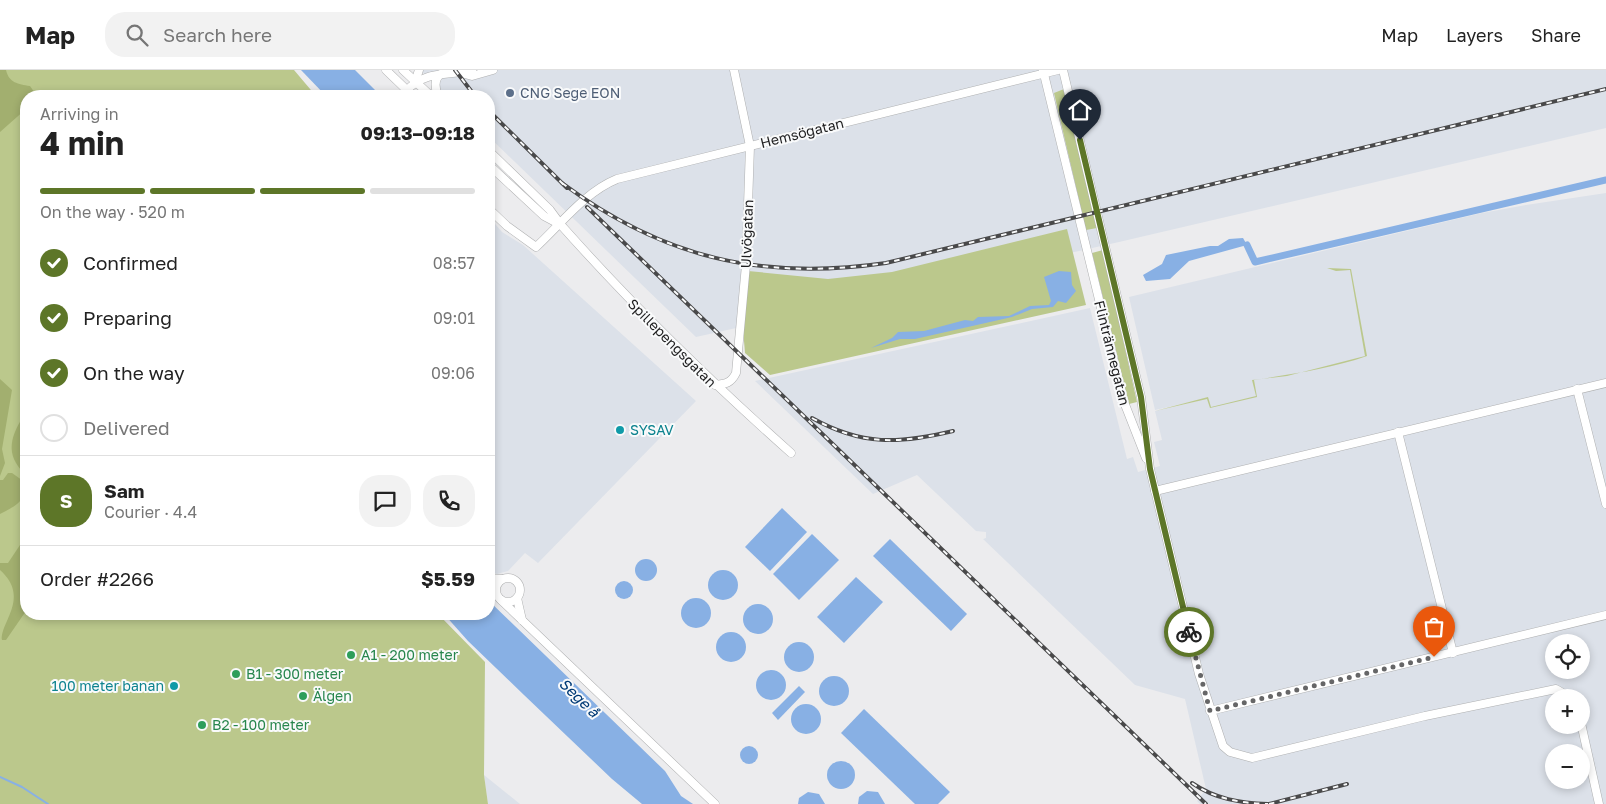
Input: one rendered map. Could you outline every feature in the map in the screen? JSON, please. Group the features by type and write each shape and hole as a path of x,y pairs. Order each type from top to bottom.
{"street":[{"path":"386,70 407,90"},
{"path":"403,70 424,90"},
{"path":"411,90 419,70"},
{"path":"415,82 443,72 472,70"},
{"path":"457,71 472,76 493,70"},
{"name":"Ulvögatan","path":"715,385 725,384 732,380 736,373 739,354 750,146 734,70"},
{"name":"Hemsögatan","path":"495,215 536,247 590,195 606,183 635,174 1043,72 1058,70"},
{"name":"Flintrännegatan","path":"1063,70 1141,397 1150,469"},
{"path":"436,90 436,80 443,72"},
{"name":"Flintrännegatan","path":"1043,72 1124,402 1150,469"},
{"name":"Spillepengsgatan","path":"495,157 550,210 560,225 635,306 715,385 791,454"},
{"name":"Spillepengsgatan","path":"495,171 544,216 560,225"},
{"path":"1155,491 1606,382"},
{"path":"1577,389 1606,504"},
{"path":"1398,432 1453,653"},
{"path":"1150,469 1199,674 1222,746 1230,752 1252,758 1425,716 1545,691"},
{"path":"495,578 510,578 518,582 521,589 517,598 523,622"},
{"path":"498,596 497,585 502,579"},
{"path":"495,592 523,622 715,804"},
{"path":"498,596 508,602 517,598"},
{"path":"1210,711 1606,615"},
{"path":"1584,734 1599,804"}],"shaded area":[{"path":"420,70 1606,70 1606,128 1119,242 696,337 495,143 495,90 441,90"},
{"path":"1606,193 1606,804 1200,804 1197,801 1206,789 1185,699 1135,685 983,539 986,538 986,532 976,531 917,475 873,494 755,381 1090,308 1127,459 1133,457 1138,472 1160,466 1154,442 1162,440 1155,411 1206,399 1155,410 1129,297 1482,213"},
{"path":"495,224 502,232 523,245 696,401 538,563 525,553 508,571 495,573"},
{"path":"484,775 520,804 488,804"}],"green space":[{"path":"0,70 294,70 311,90 20,90 20,620 444,620 485,662 484,775 488,804 0,804"},
{"path":"0,70 6,70 9,78 15,82 30,86 33,90 20,90 20,114 0,132"},
{"path":"1064,89 1097,228 1086,230 1054,93"},
{"path":"1067,229 1086,305 770,375 745,353 743,329 748,271 828,279 892,272"},
{"path":"1103,250 1137,402 1129,404 1092,253"},
{"path":"1327,268 1351,269 1367,356 1302,372 1365,356 1350,270 1336,271"},
{"path":"1302,372 1287,376 1259,379 1282,376"},
{"path":"0,379 12,390 2,449 5,463 0,476"},
{"path":"1259,379 1254,380 1257,397 1210,408 1207,399 1155,411 1208,397 1211,407 1256,396 1252,380"},
{"path":"20,422 20,468 14,460 12,452 13,437"},
{"path":"8,473 12,473 20,479 20,502 0,514 0,480 3,480"},
{"path":"20,545 20,620 6,640 2,640 14,600 9,580 0,570 0,563 8,563"}],"water":[{"path":"301,70 355,70 375,90 320,90"},
{"path":"1243,238 1247,245 1189,261 1170,279 1146,281 1143,275 1162,264 1166,255 1218,246 1229,239"},
{"path":"1059,271 1071,272 1072,285 1076,291 1066,303 1058,301 1053,307 1032,309 1012,317 915,339 900,339 871,348 892,338 898,332 924,331 965,320 973,321 978,317 1009,316 1030,306 1049,305 1051,301 1044,277"},
{"path":"782,508 807,532 770,571 745,547"},
{"path":"812,534 839,560 799,600 773,574"},
{"path":"890,539 967,614 951,631 873,556"},
{"path":"642,559 650,559 657,566 657,574 650,581 642,581 635,574 635,566"},
{"path":"723,570 734,574 738,585 734,596 723,600 712,596 708,585 712,574"},
{"path":"856,577 883,602 844,643 817,617"},
{"path":"620,581 628,581 633,586 631,597 620,599 615,594 615,586"},
{"path":"696,598 707,602 711,613 707,624 696,628 685,624 681,613 685,602"},
{"path":"758,604 769,608 773,619 769,630 758,634 747,630 743,619 747,608"},
{"name":"Sege å","path":"495,607 665,771 681,796 693,804 642,804 612,779 468,641 449,620 495,620"},
{"path":"731,632 742,636 746,647 742,658 731,662 720,658 716,647 720,636"},
{"path":"799,642 810,646 814,657 810,668 799,672 788,668 784,657 788,646"},
{"path":"771,670 782,674 786,685 782,696 771,700 760,696 756,685 760,674"},
{"path":"834,676 845,680 849,691 845,702 834,706 823,702 819,691 823,680"},
{"path":"799,686 805,692 778,720 772,713"},
{"path":"806,704 817,708 821,719 817,730 806,734 795,730 791,719 795,708"},
{"path":"864,709 950,792 938,804 915,804 841,733"},
{"path":"749,746 755,749 758,755 755,761 749,764 743,761 740,755 743,749"},
{"path":"841,761 851,765 855,775 851,785 841,789 831,785 827,775 831,765"},
{"path":"867,791 878,792 885,804 858,804 859,797"},
{"path":"808,792 819,794 825,804 798,804 799,798"}],"waterway":[{"path":"1247,245 1255,262 1606,180"},
{"path":"0,777 22,787 48,804"}],"railway":[{"path":"455,70 470,90"},
{"path":"562,183 600,209 638,230 676,246 715,258 797,269 841,268 886,263 1606,89"},
{"path":"495,117 567,188"},
{"path":"587,207 1206,804"},
{"path":"812,418 848,434 881,440 915,438 953,431"},
{"path":"1192,783 1210,793 1228,799 1268,804"},
{"path":"1269,804 1347,784"}],"way so far":[{"path":"1189,632 1210,711 1434,657"}],"place":[{"name":"CNG Sege EON","path":"510,93"},
{"name":"SYSAV","path":"620,430"},
{"name":"A1 - 200 meter","path":"351,655"},
{"name":"B1 - 300 meter","path":"236,674"},
{"name":"100 meter banan","path":"174,686"},
{"name":"Älgen","path":"303,696"},
{"name":"B2 - 100 meter","path":"202,725"}],"route":[{"path":"1080,140 1141,397 1150,469 1189,632"}]}
